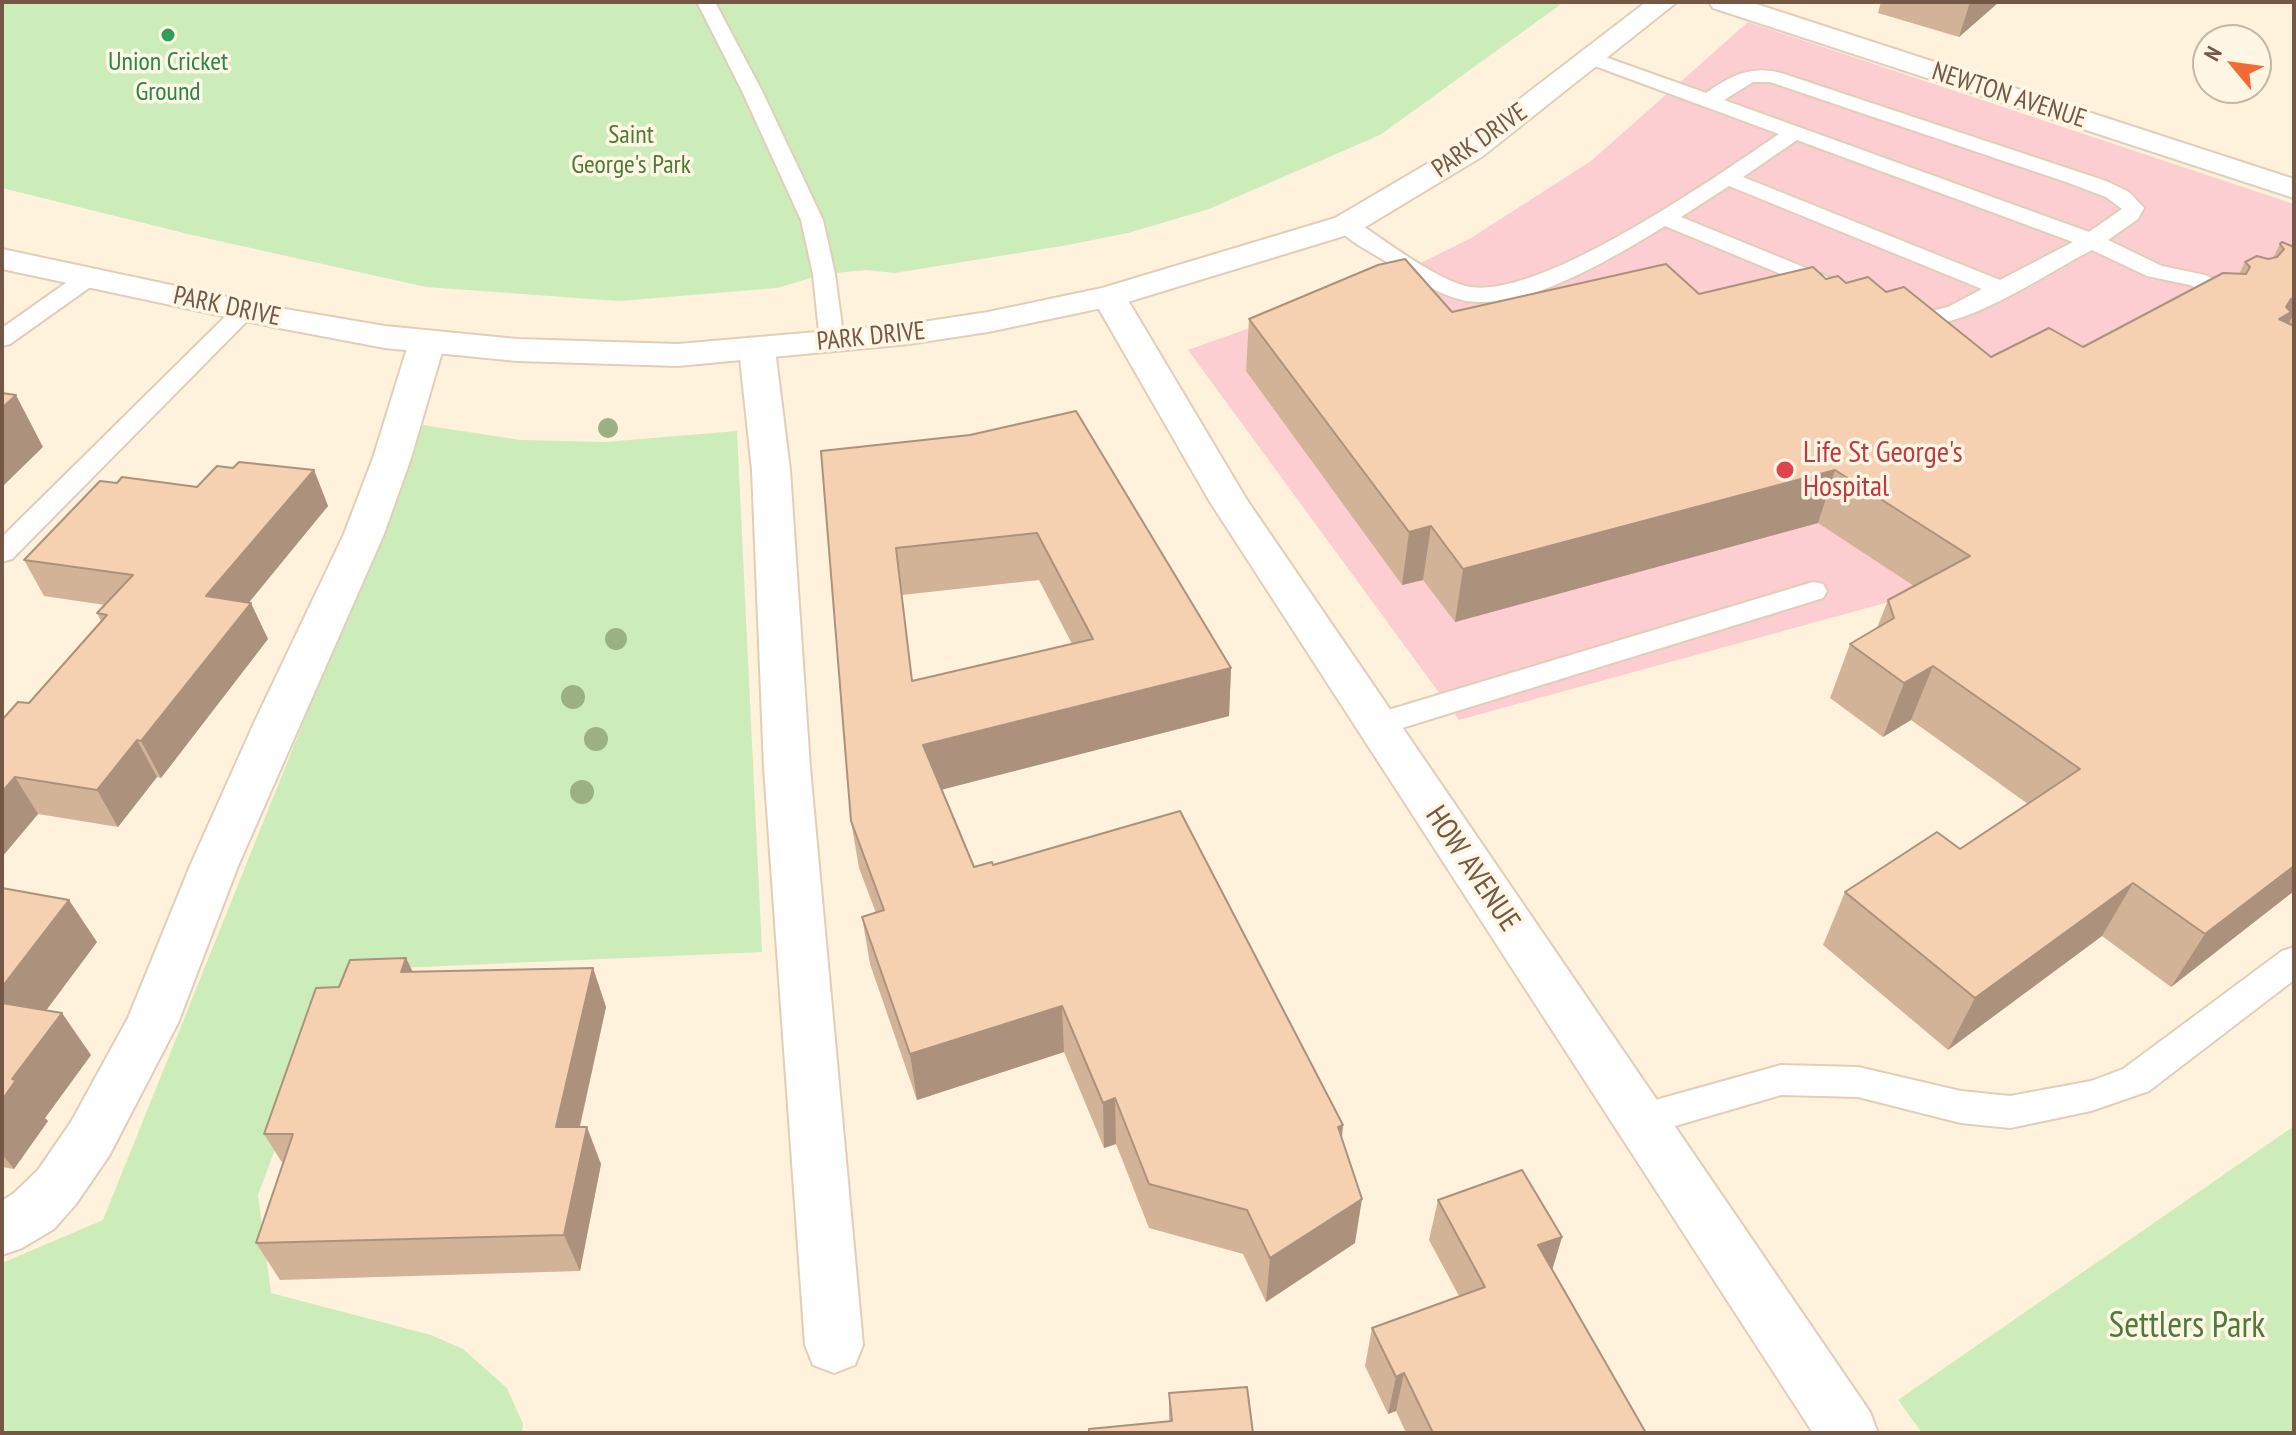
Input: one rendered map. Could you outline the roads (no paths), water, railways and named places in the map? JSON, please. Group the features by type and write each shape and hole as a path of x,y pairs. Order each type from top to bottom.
{"street":[{"name":"PARK DRIVE","path":"2,259 244,311 385,337 517,350 678,355 832,342 988,322 1109,297 1346,225 1472,150 1663,2"},
{"name":"NEWTON AVENUE","path":"1723,2 2294,189"},
{"name":"HOW AVENUE","path":"1109,297 1229,502 1848,1433"},
{"path":"2,1230 34,1211 57,1187 90,1139 152,1023 214,866 364,534 392,458 427,342"},
{"path":"757,349 771,470 787,768 834,1345"}],"lane":[{"path":"706,2 752,91 812,220 824,274 832,342"},
{"path":"1591,58 2092,241 2155,271 2197,280 2244,300"},
{"path":"1709,101 1742,77 1760,73 2074,177 2127,200 2133,208 2130,214 2092,241 1956,312 1932,318 1897,314 1874,304"},
{"path":"1346,225 1442,283 1466,293 1485,296 1507,292 1598,258 1794,133"},
{"path":"1727,178 2002,289"},
{"path":"1662,217 1845,293"},
{"path":"2155,271 2166,291 2177,298"},
{"path":"2,339 88,278"},
{"path":"2,553 244,311"},
{"path":"1376,725 1813,591"},
{"path":"1641,1120 1781,1080 1858,1082 1961,1107 2010,1112 2091,1096 2136,1080 2294,961"}],"place":[{"name":"Union Cricket Ground","path":"168,35"},
{"name":"Life St George's Hospital","path":"1785,470"}],"park label":[{"name":"Saint George's Park","path":"631,151"},
{"name":"Settlers Park","path":"2187,1327"}]}
